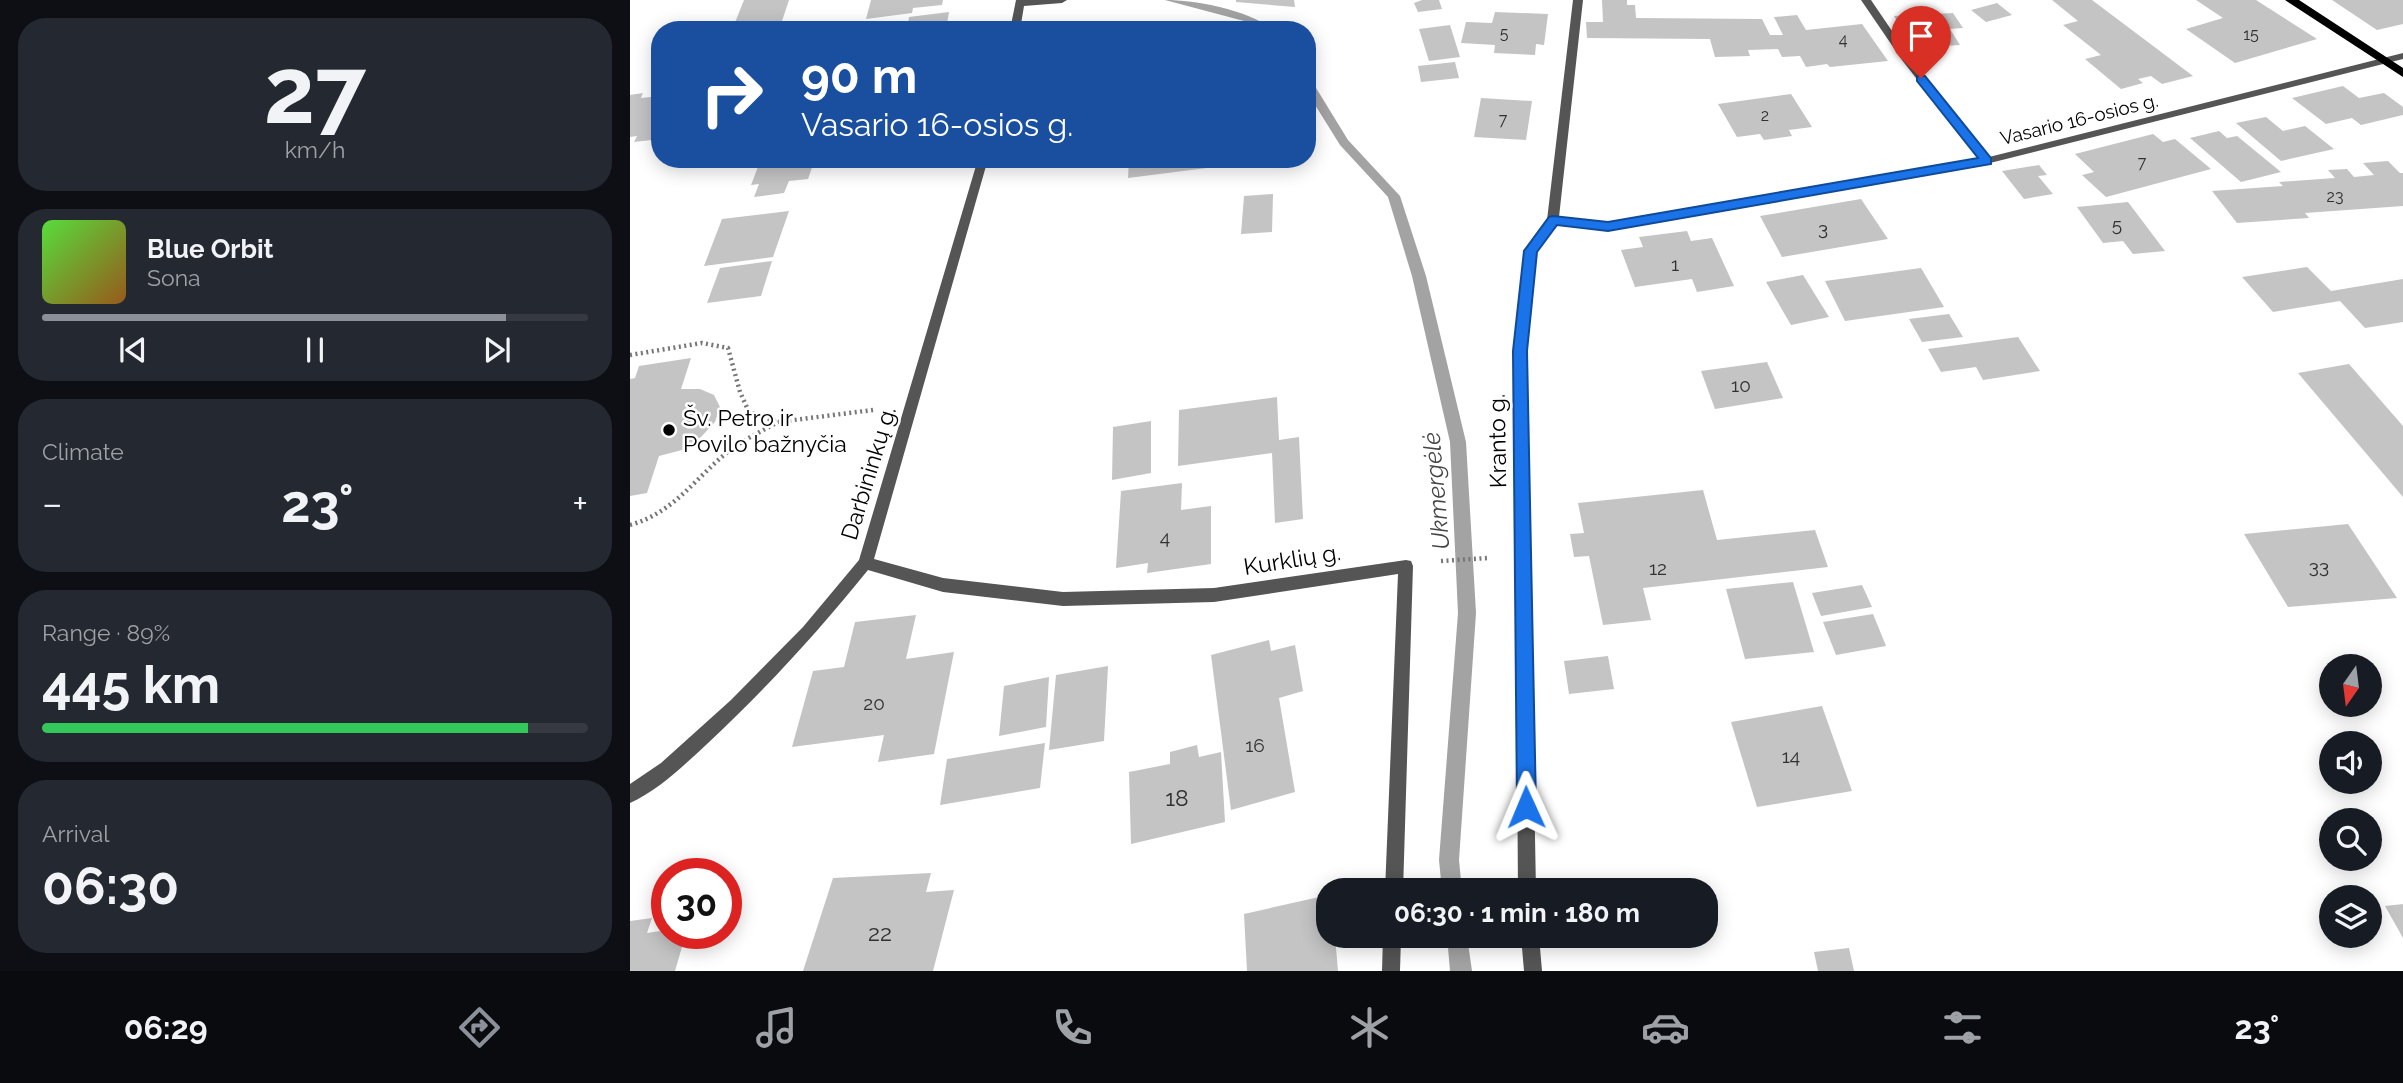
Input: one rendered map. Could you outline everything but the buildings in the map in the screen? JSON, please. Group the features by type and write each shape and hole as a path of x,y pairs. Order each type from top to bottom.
{"main road":[{"path":"2291,0 2403,73"}],"street":[{"path":"1016,21 1021,2 1062,0"},
{"name":"Kranto g.","path":"1527,878 1520,351 1531,251 1553,220 1578,0"},
{"path":"1866,0 1905,58 1986,161"},
{"name":"Vasario 16-osios g.","path":"1553,220 1608,226 1986,161 2403,56"},
{"name":"Darbininkų g.","path":"630,793 667,769 737,705 808,632 865,564 980,168"},
{"name":"Kurklių g.","path":"865,564 943,585 1063,599 1214,595 1406,566 1394,878"},
{"path":"1391,971 1392,948"},
{"path":"1531,948 1534,971"}],"path":[{"path":"630,355 702,343 728,348 740,392 749,412 778,422"},
{"path":"630,525 641,523 681,498 733,448 778,422 826,415"},
{"path":"1435,561 1492,558"}],"waterway":[{"name":"Ukmergėlė","path":"1170,0 1252,21"},
{"name":"Ukmergėlė","path":"1316,97 1344,142 1394,196 1419,276 1458,442 1467,613 1449,860 1451,878"},
{"name":"Ukmergėlė","path":"1458,948 1461,971"}],"place":[{"name":"Šv. Petro ir Povilo bažnyčia","path":"669,430"}],"route":[{"path":"1526,807 1520,351 1531,251 1553,220 1608,226 1986,161 1921,78"}]}
